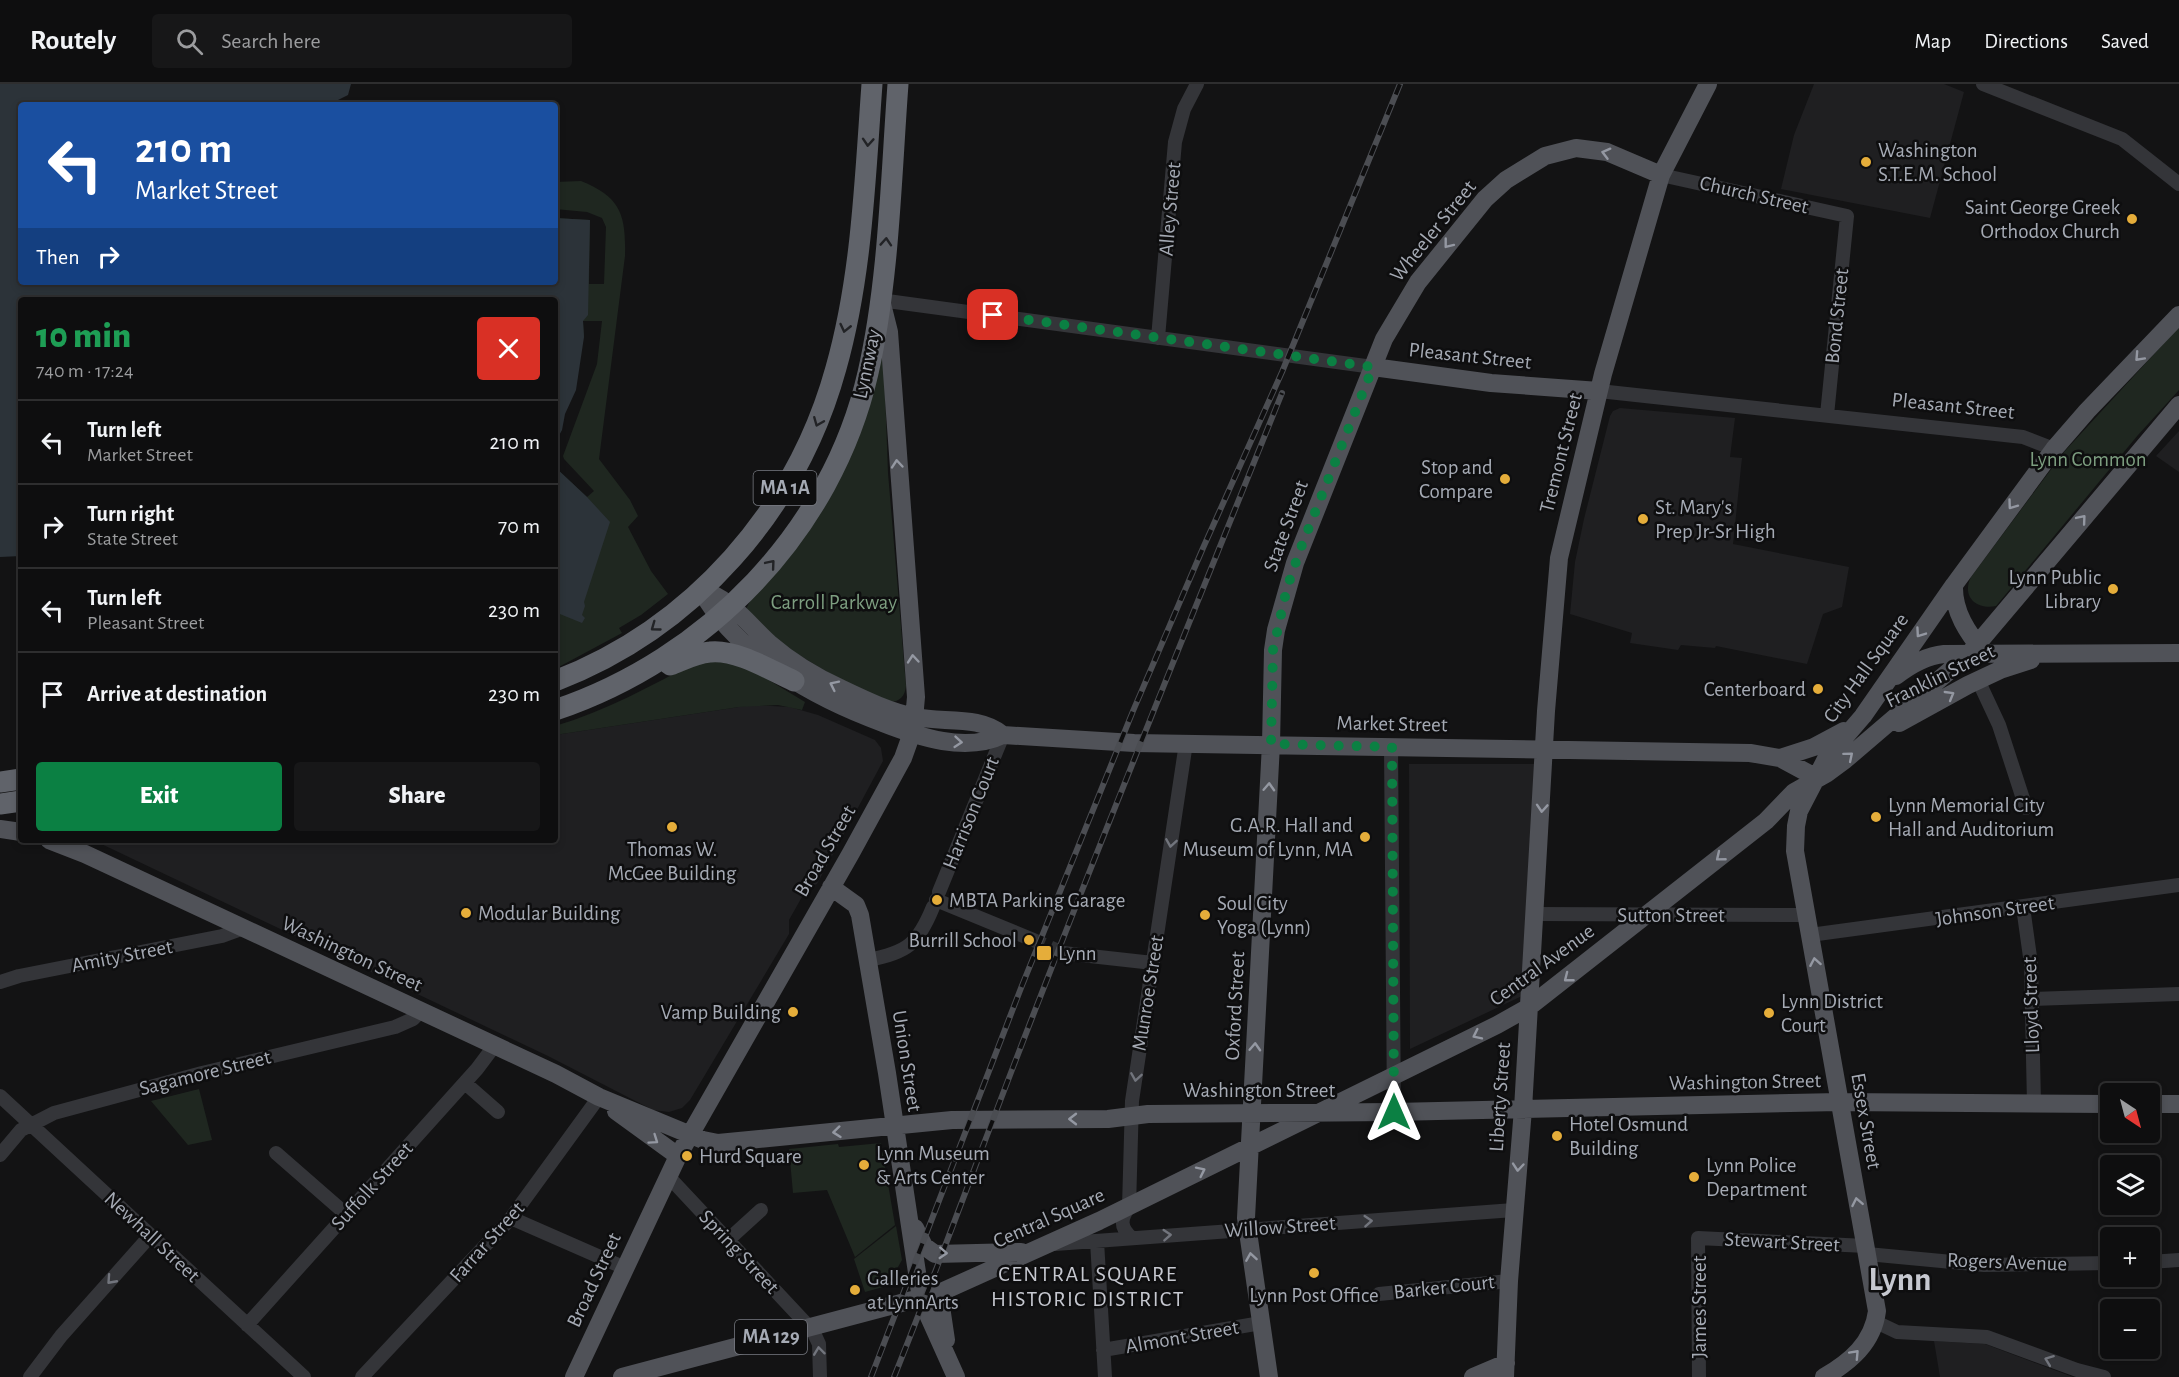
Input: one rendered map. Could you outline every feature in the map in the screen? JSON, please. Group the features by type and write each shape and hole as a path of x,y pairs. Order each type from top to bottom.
{"highway":[{"name":"Lynnway","path":"558,680 599,662 636,641 701,590 749,539 782,494 802,459 826,402 837,366 856,269 872,84"},
{"name":"Lynnway","path":"558,709 602,692 642,672 731,618 812,507 849,433 863,392 872,352 880,300 898,84"},
{"path":"602,692 697,654 711,652 737,656 794,681"},
{"path":"0,782 18,779"},
{"path":"0,804 18,801"}],"main road":[{"name":"Tremont Street","path":"1545,749 1557,570 1599,391 1661,174 1708,84"},
{"name":"Wheeler Street","path":"1373,367 1384,339 1418,282 1472,214 1506,180 1545,156 1576,148 1607,152 1661,174"},
{"name":"Broad Street","path":"574,1377 678,1156 903,758 914,726 916,698 889,333 880,300"},
{"name":"City Hall Square","path":"1796,851 1796,826 1799,811 1826,759 1863,716 1954,585 2054,449 2179,315"},
{"name":"Pleasant Street","path":"1373,367 1491,383 1599,391"},
{"name":"State Street","path":"1271,744 1273,650 1287,588 1373,367"},
{"name":"City Hall Square","path":"1766,821 1794,792 1840,764 1977,651 2179,405"},
{"path":"1954,585 1955,601 1959,613 1977,651 1998,671"},
{"path":"701,590 731,618 767,662 794,681 822,697 885,716"},
{"path":"731,618 806,670 885,716"},
{"name":"Franklin Street","path":"1881,690 1904,670 1927,658 1944,654 1977,651 2056,654 2179,653"},
{"name":"Franklin Street","path":"1879,731 1905,720 1998,671 2056,654"},
{"name":"Market Street","path":"885,716 914,726 934,739 976,743 1003,735 1123,742 1750,753 1780,758 1817,778"},
{"name":"Market Street","path":"1780,758 1806,751 1829,741 1850,728 1863,716"},
{"name":"Oxford Street","path":"1269,1377 1246,1230 1271,744"},
{"name":"Liberty Street","path":"1506,1370 1509,1281 1523,1109 1545,749"},
{"path":"1766,821 1775,819 1782,823 1796,851"},
{"name":"Central Avenue","path":"1129,1207 1529,1008 1766,821"},
{"path":"0,829 18,832"},
{"name":"Washington Street","path":"63,843 81,847 244,928 599,1096 690,1135 723,1143 971,1119 1108,1119 1148,1114 1394,1112 1839,1102 2100,1104"},
{"name":"Essex Street","path":"1796,851 1876,1299 1876,1322"},
{"name":"Union Street","path":"831,887 857,907 868,960 921,1299 956,1377"},
{"name":"Washington Street","path":"599,1096 678,1156"},
{"path":"2160,1104 2179,1104"},
{"name":"Central Square","path":"921,1299 1129,1207"},
{"path":"908,1213 921,1242 935,1254 1038,1249"},
{"name":"Union Street","path":"939,1293 948,1356"},
{"name":"MA 129","path":"622,1377 921,1299"},
{"path":"1824,1377 1844,1365 1857,1353 1872,1332 1876,1322"},
{"path":"1473,1377 1506,1370"}],"street":[{"name":"Alley Street","path":"1158,338 1175,142 1184,109 1197,84"},
{"path":"1983,84 2122,139 2179,184"},
{"name":"Church Street","path":"1661,174 1847,216"},
{"name":"Bond Street","path":"1827,416 1847,216"},
{"name":"Pleasant Street","path":"880,300 1373,367"},
{"name":"Pleasant Street","path":"1599,391 2023,437 2054,449"},
{"path":"1978,680 1996,717 2026,808"},
{"name":"Harrison Court","path":"868,960 887,957 906,949 920,936 1003,735"},
{"name":"Munroe Street","path":"1132,1238 1125,1231 1122,1222 1129,1207 1131,1116 1186,743"},
{"path":"1392,747 1394,1112"},
{"name":"Johnson Street","path":"1810,936 2179,885"},
{"path":"936,900 1031,939"},
{"name":"Lloyd Street","path":"2023,907 2031,964 2034,1104"},
{"name":"Sutton Street","path":"1535,914 1806,915"},
{"name":"Amity Street","path":"0,982 19,976 222,936 244,928"},
{"path":"1063,953 1153,963"},
{"path":"2032,999 2179,994"},
{"name":"Sagamore Street","path":"0,1155 17,1134 54,1113 184,1078 395,1028 413,1019 421,1011"},
{"name":"Suffolk Street","path":"247,1325 465,1083 495,1045"},
{"path":"465,1083 498,1112"},
{"name":"Newhall Street","path":"0,1096 304,1377"},
{"name":"Farrar Street","path":"362,1377 512,1218 599,1096"},
{"path":"276,1153 346,1215"},
{"name":"Spring Street","path":"668,1176 810,1327"},
{"path":"728,1240 761,1210"},
{"name":"Willow Street","path":"1038,1249 1097,1240 1514,1210"},
{"path":"512,1218 625,1268"},
{"path":"30,1377 61,1336 150,1236"},
{"name":"Stewart Street","path":"1698,1238 1867,1250"},
{"name":"James Street","path":"1698,1238 1699,1377"},
{"path":"1097,1240 1105,1377"},
{"name":"Rogers Avenue","path":"1867,1250 1984,1265 2100,1263"},
{"path":"2160,1261 2179,1260"},
{"name":"Barker Court","path":"1379,1294 1509,1281"},
{"path":"1876,1322 1897,1332 1987,1337 2076,1370 2104,1377"},
{"name":"Almont Street","path":"1103,1350 1261,1323"},
{"path":"810,1327 819,1344 820,1377"}],"shaded area":[{"path":"0,84 351,84 348,95 334,102 18,102 18,285 558,285 558,218 590,220 588,315 583,321 584,337 576,390 558,437 558,297 18,297 18,556 0,557"},
{"name":"Washington S.T.E.M. School","path":"1814,84 1944,84 1964,92 1930,218 1781,189 1794,135"},
{"path":"1620,408 1735,418 1730,457 1742,458 1733,544 1849,567 1842,607 1823,614 1807,664 1716,646 1715,648 1681,645 1678,650 1630,643 1632,633 1570,614 1575,562 1584,519 1610,416 1613,411"},
{"path":"2179,431 2179,472 2156,456"},
{"path":"558,470 610,522 584,602 582,615 585,618 582,623 558,613"},
{"path":"752,705 790,707 818,715 875,740 881,748 883,761 817,884 807,888 789,920 789,934 690,1100 682,1108 669,1112 653,1110 548,1056 99,843 558,843 558,735"},
{"path":"1409,764 1536,764 1522,996 1410,1049"},
{"path":"1934,1341 1985,1344 2073,1377 1940,1377"}],"green space":[{"path":"581,181 594,187 613,201 622,218 625,256 599,459 630,500 638,516 628,527 651,571 668,594 641,615 619,628 622,633 558,667 558,470 587,497 594,491 563,456 597,364 602,321 583,321 584,337 558,304 558,297 555,297 555,285 558,285 558,218 590,220 589,284 604,284 606,227 602,218 587,212 558,209 558,182"},
{"name":"Lynn Common","path":"2179,327 2179,390 2138,435 1996,606 1977,604 1968,591 1971,577 2064,452"},
{"name":"Carroll Parkway","path":"883,336 888,473 906,686 901,698 889,702 842,681 784,646 746,609 751,599 782,565"},
{"name":"Carroll Parkway","path":"697,662 739,662 805,702 802,710 778,705 739,707 558,735 558,725 645,689"},
{"path":"199,1089 212,1140 188,1145 151,1101"},
{"path":"881,1143 895,1225 855,1257 827,1190 793,1193 789,1149 838,1144 839,1147"},
{"path":"896,1226 902,1260 887,1286 865,1292 854,1259"}],"tunnel":[{"path":"1031,939 1063,953"}],"railway":[{"path":"871,1377 1021,988 1133,711 1282,372 1400,84"},
{"path":"894,1377 1070,920 1282,393"}],"place":[{"name":"Washington S.T.E.M. School","path":"1866,162"},
{"name":"Saint George Greek Orthodox Church","path":"2132,219"},
{"name":"Stop and Compare","path":"1505,479"},
{"name":"St. Mary's Prep Jr-Sr High","path":"1643,519"},
{"name":"Lynn Public Library","path":"2113,589"},
{"name":"Centerboard","path":"1818,689"},
{"name":"Lynn Memorial City Hall and Auditorium","path":"1876,817"},
{"name":"Thomas W. McGee Building","path":"672,827"},
{"name":"G.A.R. Hall and Museum of Lynn, MA","path":"1365,837"},
{"name":"MBTA Parking Garage","path":"937,900"},
{"name":"Modular Building","path":"466,913"},
{"name":"Soul City Yoga (Lynn)","path":"1205,915"},
{"name":"Burrill School","path":"1029,940"},
{"name":"Lynn","path":"1044,953"},
{"name":"Vamp Building","path":"793,1012"},
{"name":"Lynn District Court","path":"1769,1013"},
{"name":"Hotel Osmund Building","path":"1557,1136"},
{"name":"Hurd Square","path":"687,1156"},
{"name":"Lynn Museum & Arts Center","path":"864,1165"},
{"name":"Lynn Police Department","path":"1694,1177"},
{"name":"Lynn Post Office","path":"1314,1273"},
{"name":"Galleries at LynnArts","path":"855,1290"}],"district":[{"name":"Lynn","path":"1900,1280"},
{"name":"CENTRAL SQUARE HISTORIC DISTRICT","path":"1088,1286"}],"route":[{"path":"993,315 1373,367 1287,588 1273,650 1271,744 1392,747 1394,1112"}]}
